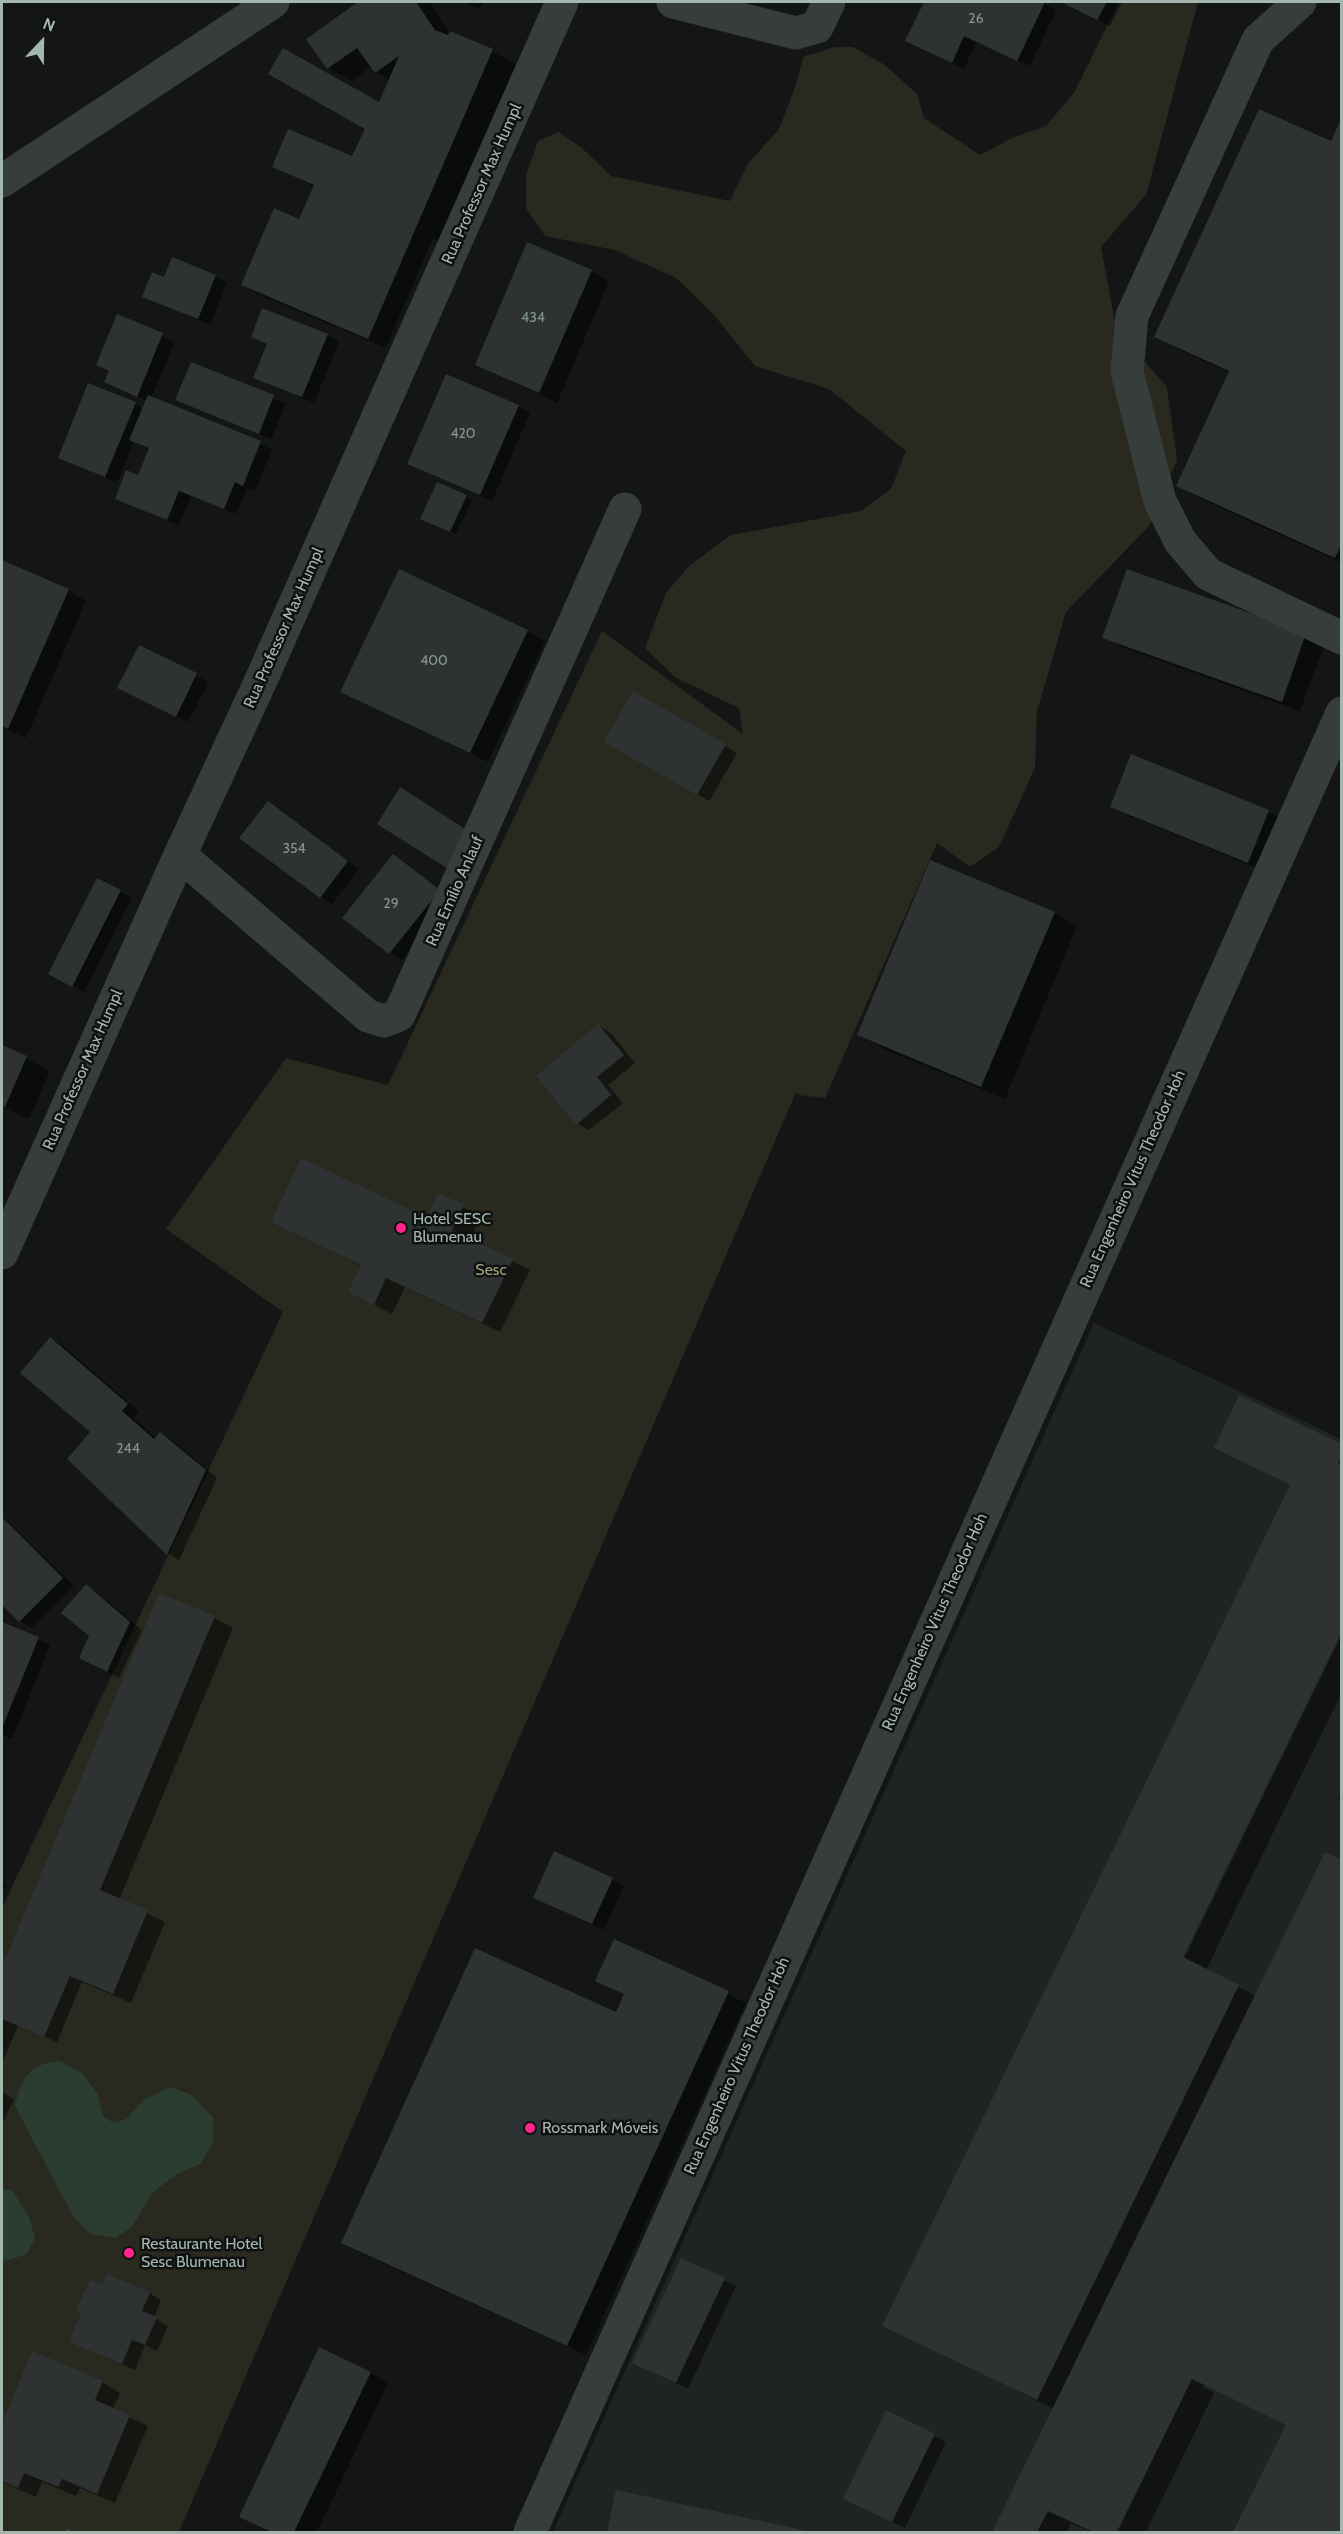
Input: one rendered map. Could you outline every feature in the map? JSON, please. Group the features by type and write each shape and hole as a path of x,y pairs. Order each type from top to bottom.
{"street":[{"path":"2,181 154,78 273,2"},
{"name":"Rua Professor Max Humpl","path":"2,1253 180,855 272,657 562,2"},
{"path":"673,2 796,33 817,27 829,2"},
{"path":"1300,2 1258,40 1132,316 1128,372 1160,501 1180,541 1208,574 1341,638"},
{"name":"Rua Emílio Anlauf","path":"180,855 368,1016 384,1021 399,1015 625,509"},
{"name":"Rua Engenheiro Vitus Theodor Hoh","path":"530,2532 1341,713"}],"shaded area":[{"path":"1094,1323 1341,1439 1342,1791 1338,1799 1342,1801 1341,2532 553,2532"},
{"path":"60,2061 82,2073 97,2093 103,2116 114,2123 126,2119 145,2099 170,2087 192,2095 213,2118 213,2143 200,2164 175,2175 152,2193 132,2227 116,2238 90,2234 73,2216 15,2106 20,2087 28,2074 41,2065"},
{"path":"2,2189 12,2190 29,2217 35,2238 27,2254 2,2262"}],"green space":[{"name":"Sesc","path":"1119,2 1198,2 1146,195 1101,247 1116,328 1167,387 1177,460 1149,526 1066,612 1037,711 1035,768 999,847 970,867 937,843 825,1098 798,1095 796,1092 179,2532 2,2532 2,1908 283,1312 166,1229 286,1058 388,1085 602,631 743,734 739,708 676,678 645,648 666,593 690,565 731,535 861,511 891,489 906,451 829,389 755,366 714,315 676,278 615,250 545,236 526,208 526,175 538,141 559,132 582,148 611,176 730,201 747,165 779,129 796,85 803,57 835,47 853,47 885,65 917,94 924,118 980,155 1012,138 1046,126 1074,93"}],"building":[{"path":"358,2 416,2 435,30 448,35 450,31 493,49 368,339 241,285 274,208 299,219 314,185 272,167 288,129 352,156 365,129 268,74 283,48 379,102 399,56 375,73 357,48 327,69 306,39"},
{"path":"924,2 1045,2 1017,61 964,36 952,63 905,41"},
{"path":"1061,2 1107,2 1097,20"},
{"path":"1259,109 1331,141 1342,117 1342,543 1335,558 1176,486 1229,371 1154,337"},
{"path":"527,242 592,270 539,393 475,365"},
{"path":"172,257 216,275 198,319 142,297 152,272 164,277"},
{"path":"262,308 328,334 302,397 253,378 267,344 251,337"},
{"path":"117,314 163,333 137,397 104,382 109,371 96,365"},
{"path":"191,362 274,395 259,434 175,400"},
{"path":"446,374 519,405 480,495 407,464"},
{"path":"88,383 136,402 105,477 58,458"},
{"path":"148,395 261,441 243,486 235,482 224,509 179,491 167,520 115,499 126,470 138,475 149,448 129,440"},
{"path":"437,482 467,495 450,532 420,519"},
{"path":"2,560 69,589 8,729 2,726"},
{"path":"399,569 528,630 470,753 340,692"},
{"path":"1127,569 1306,633 1282,702 1102,638"},
{"path":"139,645 197,673 176,717 117,688"},
{"path":"633,691 726,744 697,795 604,742"},
{"path":"1131,754 1269,810 1248,863 1110,807"},
{"path":"400,787 473,834 450,870 377,824"},
{"path":"268,801 348,861 320,898 239,838"},
{"path":"393,854 440,890 389,954 342,918"},
{"path":"930,860 1055,912 981,1087 857,1035"},
{"path":"97,878 121,890 72,987 48,974"},
{"path":"598,1024 624,1055 597,1077 611,1095 576,1125 536,1076"},
{"path":"2,1045 27,1056 5,1107 2,1106"},
{"path":"301,1158 426,1217 438,1193 464,1205 452,1230 513,1259 482,1323 386,1278 374,1305 348,1292 361,1265 271,1222"},
{"path":"50,1337 128,1404 122,1411 154,1439 160,1432 206,1470 167,1555 67,1459 90,1432 20,1373"},
{"path":"1239,1395 1342,1444 1342,1456 1338,1463 1342,1464 1342,1631 1183,1957 1239,1985 1037,2400 882,2326 1290,1485 1214,1448"},
{"path":"2,1517 63,1578 19,1622 2,1605"},
{"path":"86,1584 130,1622 107,1672 79,1658 89,1636 61,1613"},
{"path":"159,1593 215,1616 100,1890 148,1910 113,1994 70,1976 44,2037 2,2019 2,1967"},
{"path":"2,1622 39,1637 2,1728"},
{"path":"554,1851 613,1878 592,1924 533,1898"},
{"path":"1325,1852 1342,1860 1342,2532 1233,2532 1286,2425 1192,2379 1117,2532 1093,2532 1048,2511 1037,2532 992,2532"},
{"name":"Rossmark Móveis","path":"614,1939 729,1991 567,2346 341,2243 475,1948 616,2012 624,1994 595,1981"},
{"path":"681,2258 725,2278 676,2383 632,2363"},
{"path":"107,2274 150,2292 142,2311 157,2317 145,2345 132,2340 122,2364 69,2342 81,2313 76,2311 90,2280 102,2285"},
{"path":"319,2347 371,2372 294,2532 272,2532 239,2517"},
{"path":"32,2351 103,2381 95,2400 130,2415 97,2494 62,2479 58,2487 24,2473 18,2488 2,2481 2,2424"},
{"path":"886,2410 935,2434 892,2522 843,2499"},
{"path":"616,2490 803,2530 803,2532 607,2532"}],"place":[{"name":"Hotel SESC Blumenau","path":"401,1228"},
{"name":"Rossmark Móveis","path":"530,2128"},
{"name":"Restaurante Hotel Sesc Blumenau","path":"129,2253"}]}
